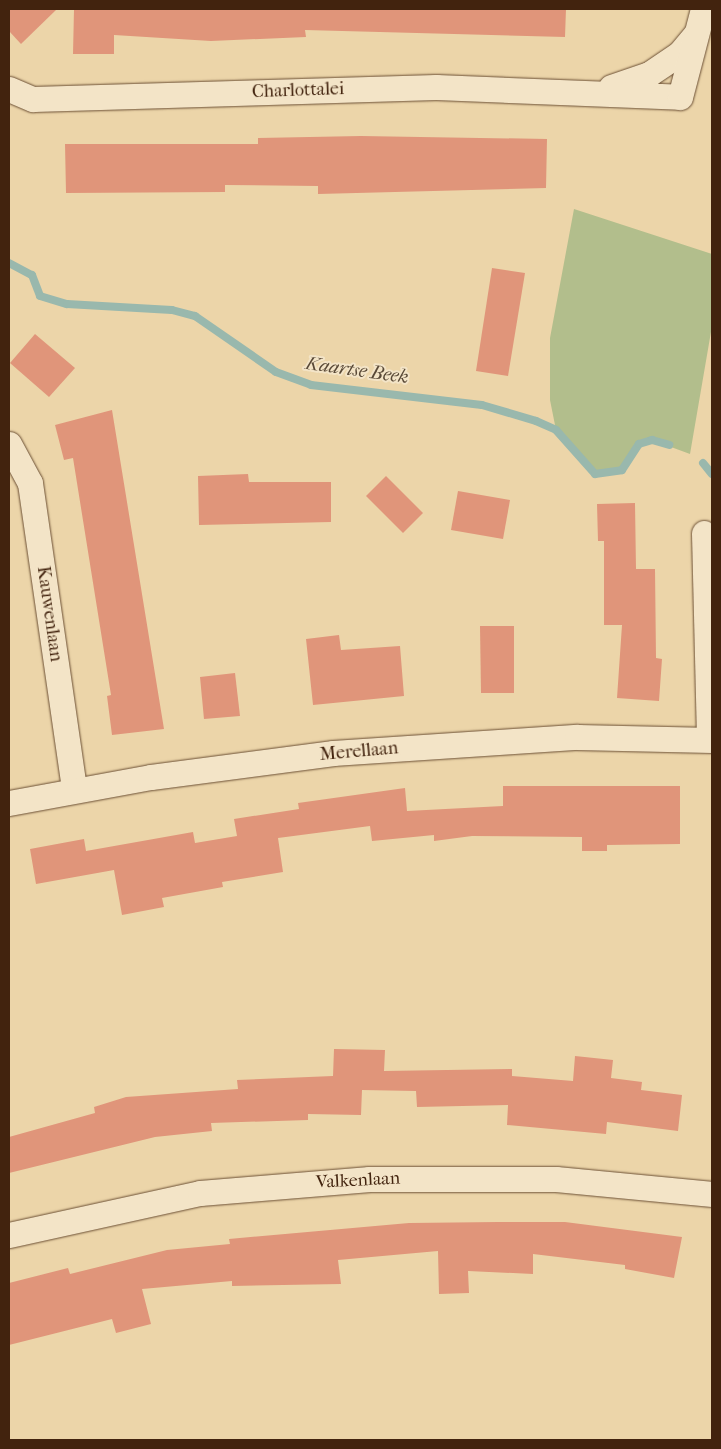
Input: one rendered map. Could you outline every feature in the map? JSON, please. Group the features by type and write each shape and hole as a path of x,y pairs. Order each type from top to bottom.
{"street":[{"path":"696,34 703,9"},
{"name":"Charlottalei","path":"647,85 679,54 696,34"},
{"name":"Charlottalei","path":"9,90 33,99 436,87 589,91 647,85 680,97 696,34"},
{"name":"Kauwenlaan","path":"9,444 30,483 74,789"},
{"path":"704,534 711,740"},
{"name":"Merellaan","path":"9,803 74,789 333,753 577,736 711,740"},
{"name":"Valkenlaan","path":"9,1235 200,1193 370,1179 556,1179 712,1194"}],"green space":[{"path":"574,209 712,254 712,326 690,454 652,440 639,444 622,470 595,474 556,430 550,400 550,338"}],"building":[{"path":"9,9 57,9 21,44 9,31"},
{"path":"74,9 566,9 565,37 305,30 306,37 211,41 114,35 114,54 73,54"},
{"path":"361,136 547,139 546,188 318,194 318,186 225,185 225,192 66,193 65,144 258,144 258,138"},
{"path":"492,268 525,273 508,376 476,371"},
{"path":"35,334 75,368 49,397 10,363"},
{"path":"112,410 164,729 112,735 107,696 111,695 73,458 64,460 55,425"},
{"path":"248,474 249,482 331,482 331,522 199,525 198,476"},
{"path":"386,476 423,513 403,533 366,496"},
{"path":"458,491 510,500 503,539 451,530"},
{"path":"635,503 636,569 655,569 656,658 662,659 659,701 617,698 622,625 604,625 604,541 598,541 597,504"},
{"path":"480,626 514,626 514,693 481,693"},
{"path":"339,635 341,650 400,646 404,696 313,705 306,639"},
{"path":"235,673 240,716 204,719 200,677"},
{"path":"503,786 680,786 680,844 607,845 607,851 582,851 582,837 472,836 434,841 434,835 372,841 370,826 278,838 283,872 222,882 223,887 162,898 164,907 122,915 114,870 36,884 30,849 84,839 86,851 193,832 195,843 237,836 234,819 299,809 298,803 405,788 407,811 503,806"},
{"path":"334,1049 385,1050 384,1071 512,1069 512,1076 573,1081 575,1056 613,1060 611,1078 642,1082 641,1090 682,1095 678,1131 607,1122 606,1134 507,1125 508,1105 417,1107 416,1091 362,1090 361,1115 308,1114 308,1120 211,1123 212,1131 155,1137 9,1173 9,1137 95,1113 94,1107 126,1097 238,1089 237,1080 333,1076"},
{"path":"565,1222 682,1237 674,1278 625,1269 625,1265 533,1254 533,1274 468,1271 469,1293 439,1294 438,1251 338,1260 341,1284 232,1286 232,1281 142,1289 151,1324 116,1333 112,1319 9,1345 9,1283 68,1268 70,1274 167,1250 230,1244 229,1239 409,1223"}],"waterway":[{"name":"Kaartse Beek","path":"9,263 32,275 40,296 67,304 172,310 195,316 276,372 311,385 482,405 536,421 556,430 595,474 622,470 639,444 652,440 669,445"},
{"name":"Kaartse Beek","path":"703,463 712,474"}]}
